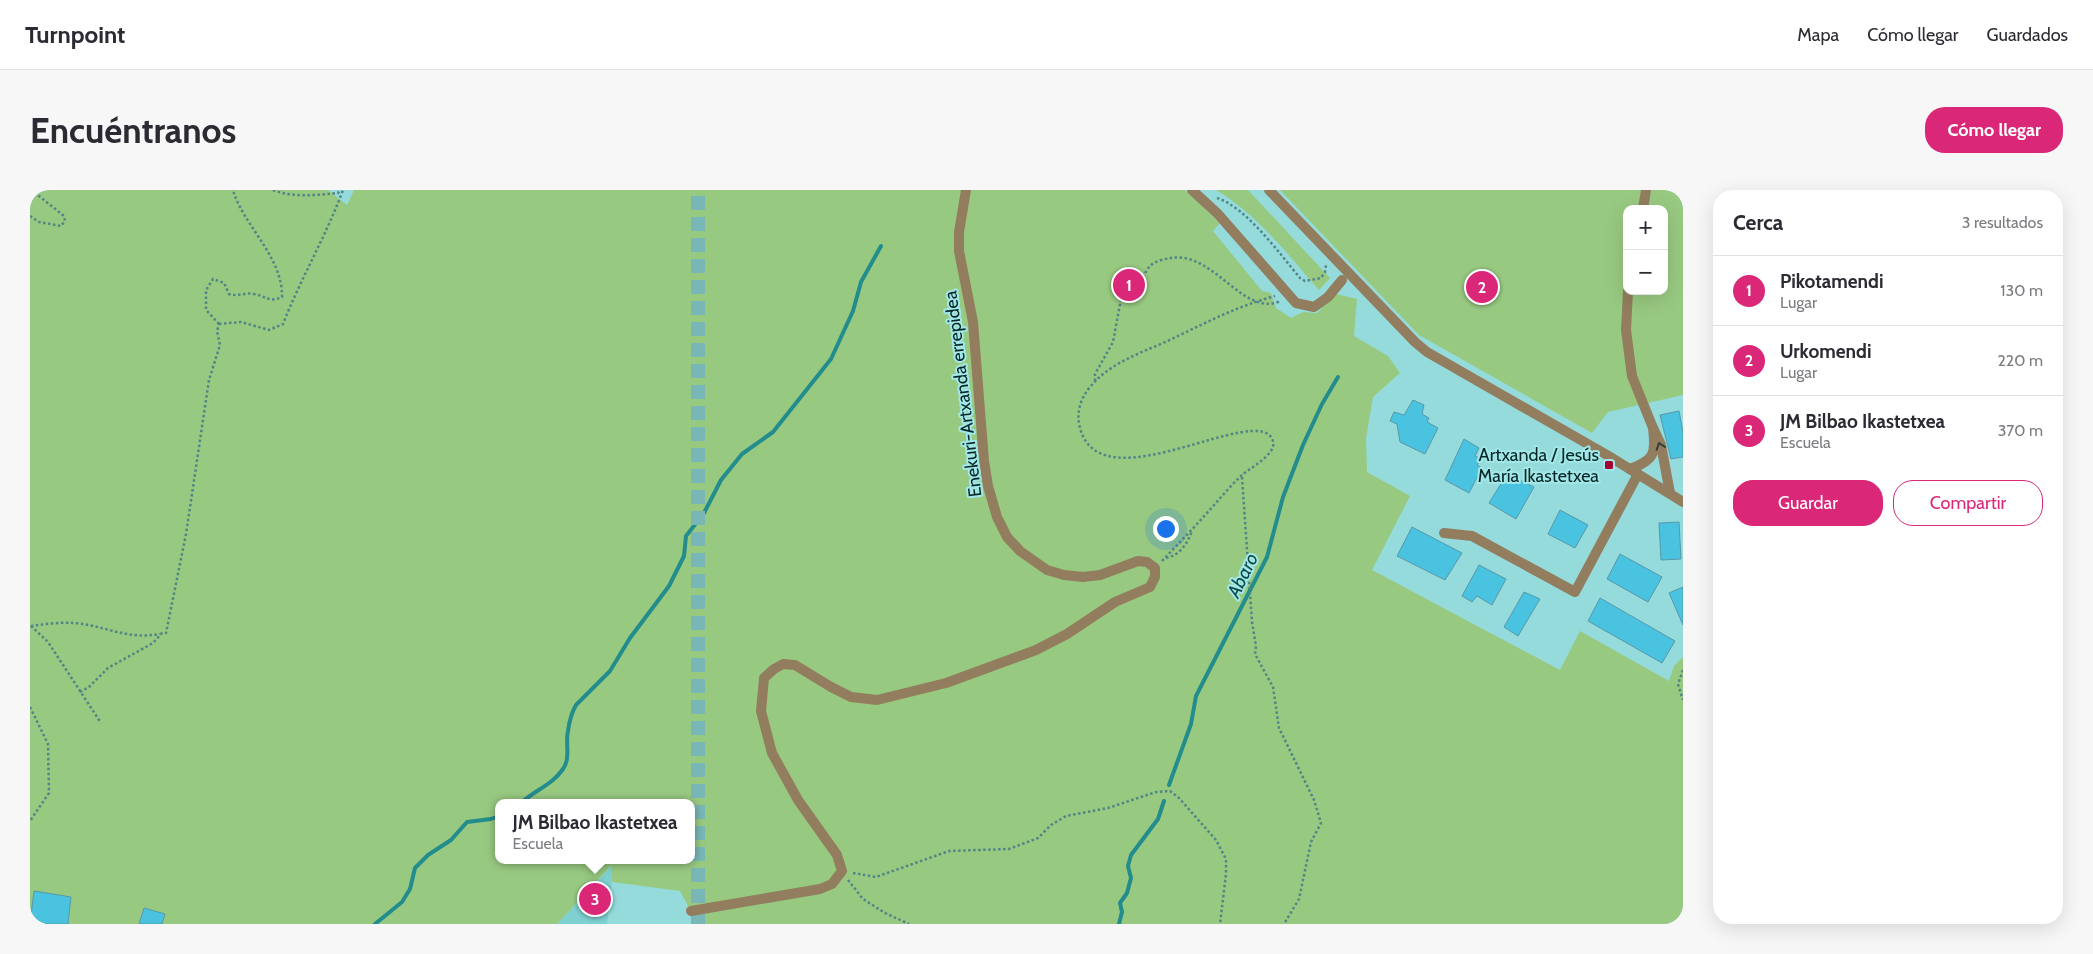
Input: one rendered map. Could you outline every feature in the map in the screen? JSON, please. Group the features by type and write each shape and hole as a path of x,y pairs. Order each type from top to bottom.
{"street":[{"name":"Enekuri-Artxanda errepidea","path":"966,190 958,232 959,251 973,322 984,461 988,486 997,517 1007,537 1020,551 1047,570 1064,575 1083,577 1100,575 1138,561 1147,562 1155,568"},
{"path":"1192,190 1218,214 1296,303 1314,307 1328,297 1342,280"},
{"path":"1269,190 1415,342 1427,352 1634,471 1683,502"},
{"path":"1644,205 1646,190"},
{"path":"1628,295 1626,330 1632,376 1662,445 1670,493"},
{"path":"1444,533 1472,536 1575,592 1634,471 1652,456 1655,446 1653,428"},
{"path":"691,911 820,889 832,884 842,871 837,854 798,800 772,753 761,712 764,678 769,673 783,664 795,665 851,697 877,700 946,683 1036,650 1067,634 1115,602 1150,586 1155,577 1155,568"}],"path":[{"path":"30,216 39,222 61,226 65,221 64,216 39,196 38,190"},
{"path":"219,324 206,310 206,290 213,279 224,283 229,294 235,296 254,293 265,299 282,297 277,268 233,190"},
{"path":"273,190 283,194 317,195 338,193 342,190"},
{"path":"219,324 241,322 269,330 283,324 295,293 313,262 342,190"},
{"path":"1213,196 1228,201 1248,219 1300,278 1305,280 1321,278 1325,272 1326,265"},
{"path":"1095,381 1095,374 1114,342 1121,299 1131,288 1138,287 1150,266 1163,259 1178,257 1190,259 1210,268 1254,302 1278,302 1279,295 1254,302 1223,313 1117,364 1095,381 1081,400 1077,417 1083,440 1092,450 1115,457 1139,458 1162,454 1238,432 1267,434 1274,443 1274,448 1242,475 1155,568"},
{"path":"80,692 89,687 108,668 153,643 162,634 166,633 186,534 210,380 220,345 219,324"},
{"path":"1242,475 1252,622 1256,646 1254,654 1273,688 1279,728 1314,800 1321,823 1311,842 1300,899 1284,924"},
{"path":"1164,558 1174,556 1182,549 1193,529"},
{"path":"30,626 74,623 128,636 145,637 162,634"},
{"path":"30,626 48,642 101,723"},
{"path":"1683,670 1678,684 1683,700"},
{"path":"30,707 48,744 49,793 30,821"},
{"path":"842,871 876,877 949,851 1009,849 1038,838 1050,825 1066,816 1108,808 1156,792 1170,791 1179,798 1216,840 1226,859 1220,924"},
{"path":"842,871 863,899 885,913 909,924"}],"shaded area":[{"path":"612,866 607,924 557,924"}],"green space":[{"path":"30,190 328,190 347,205 354,190 1185,190 1220,223 1213,231 1262,291 1271,293 1276,308 1291,318 1303,312 1317,313 1336,294 1357,299 1354,336 1388,356 1400,373 1373,397 1366,439 1367,472 1410,496 1372,570 1560,670 1580,631 1669,681 1674,666 1683,657 1683,924 698,924 680,891 612,882 611,866 557,924 30,924"},
{"path":"1216,190 1248,190 1330,278 1319,290 1284,249 1258,223"},
{"path":"1280,190 1683,190 1683,395 1608,412 1592,433 1419,335"}],"building":[{"path":"1413,400 1424,405 1422,414 1429,418 1427,422 1438,428 1425,454 1400,442 1397,424 1390,421 1394,412 1404,415"},
{"path":"1679,411 1683,432 1683,457 1671,459 1660,415"},
{"path":"1464,439 1479,448 1475,456 1481,459 1477,465 1482,468 1469,493 1445,480"},
{"path":"1507,474 1534,487 1516,519 1489,503"},
{"path":"1560,510 1588,525 1575,548 1548,534"},
{"path":"1679,522 1681,559 1661,560 1659,523"},
{"path":"1412,527 1462,553 1445,580 1397,556"},
{"path":"1620,554 1662,577 1648,602 1607,579"},
{"path":"1479,565 1506,579 1492,605 1477,596 1472,602 1462,596"},
{"path":"1683,587 1683,625 1669,593"},
{"path":"1524,592 1540,599 1518,636 1504,627"},
{"path":"1600,598 1675,641 1662,663 1588,621"},
{"path":"34,891 71,897 68,924 30,924"},
{"path":"144,908 165,914 162,924 139,924"}],"waterway":[{"path":"525,799 549,783 563,769 567,760 569,725 576,705 610,671 630,638 669,586 684,556 686,536 704,513 721,480 742,454 773,432 831,359 853,311 861,282 881,246"},
{"name":"Abaro","path":"1169,785 1191,724 1196,696 1267,557 1283,497 1303,445 1322,404 1338,377"},
{"name":"Abaro","path":"1119,924 1122,912 1120,903 1127,893 1131,878 1128,866 1131,855 1158,819 1164,801"},
{"path":"375,924 402,902 410,889 415,868 428,855 451,840 467,822 495,818"}],"tunnel":[{"path":"698,190 698,924"}],"place":[{"name":"Pikotamendi","path":"1129,285"},
{"name":"Urkomendi","path":"1482,287"},
{"name":"Artxanda / Jesús María Ikastetxea","path":"1609,465"},
{"name":"JM Bilbao Ikastetxea","path":"595,899"}]}
